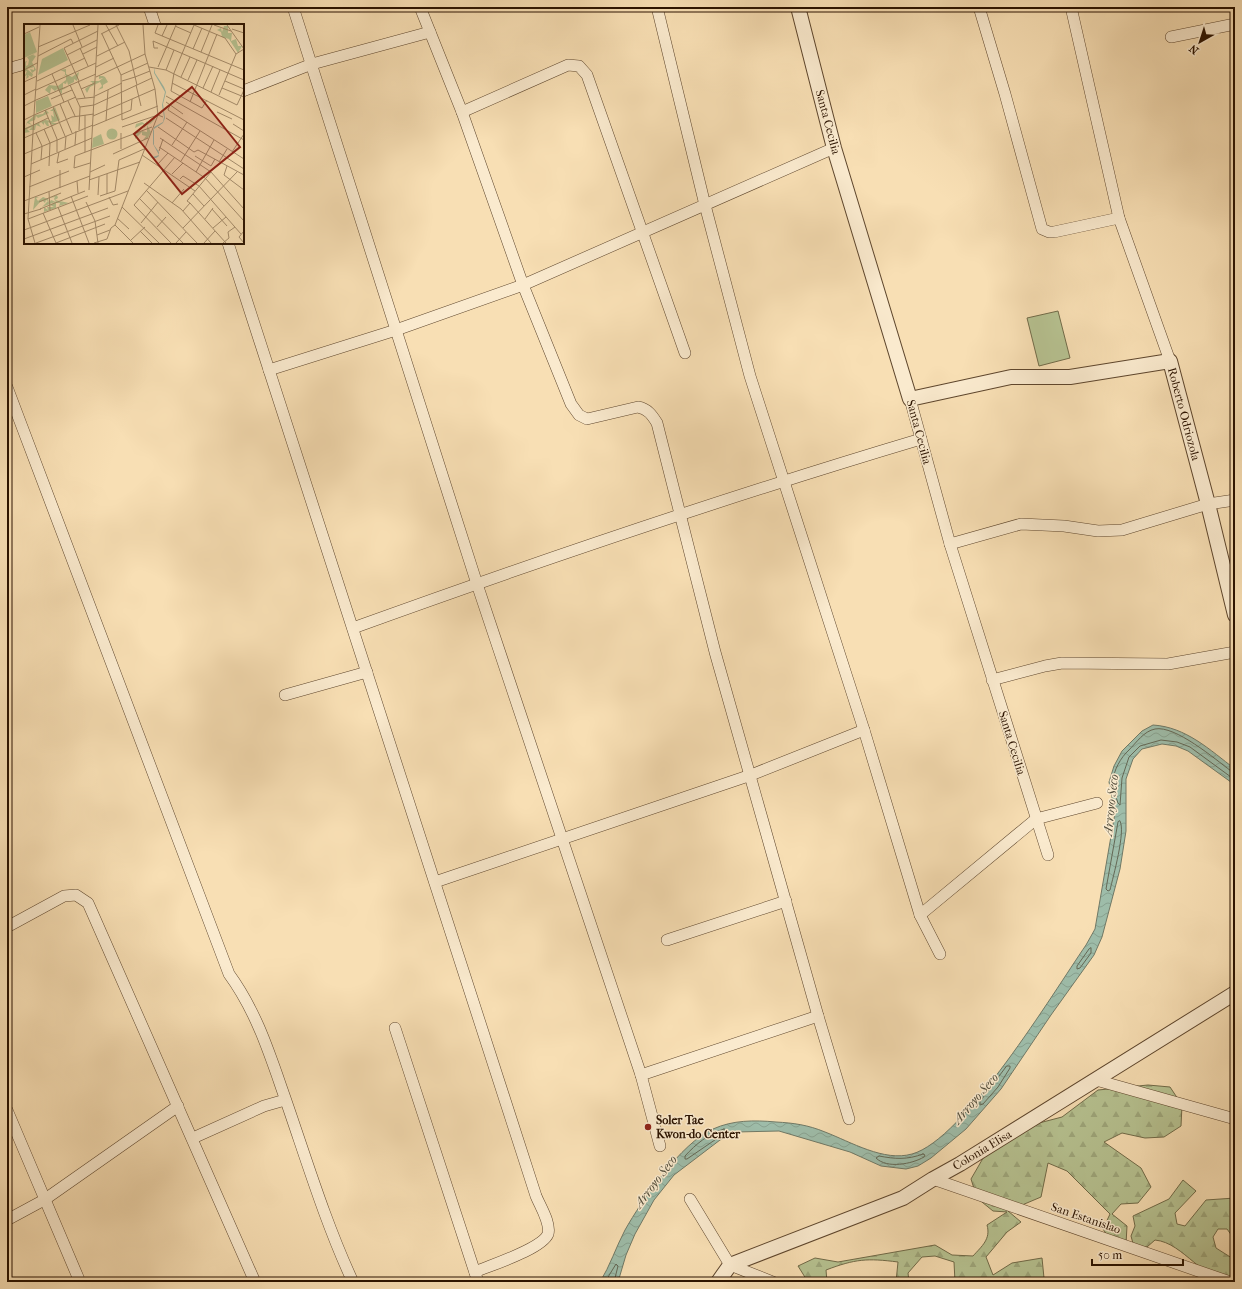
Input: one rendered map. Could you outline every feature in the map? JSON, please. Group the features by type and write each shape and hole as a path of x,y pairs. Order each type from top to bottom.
{"street":[{"path":"149,7 155,24"},
{"path":"293,7 476,584 560,839 641,1075 660,1146"},
{"path":"420,7 462,112 523,285 571,404 579,415 587,419 638,407 647,410 653,415 657,423 715,652 818,1016 849,1119"},
{"path":"657,7 705,205 750,376 864,730 920,915 940,954"},
{"name":"Santa Cecilia","path":"798,7 834,148 910,399 950,544 1048,856"},
{"path":"978,7 1005,94 1042,229 1049,232 1054,232 1120,218"},
{"name":"Roberto Odriozola","path":"1071,7 1120,218 1170,361 1208,504 1235,615"},
{"path":"1171,37 1235,24"},
{"path":"244,91 312,64 430,32"},
{"path":"7,69 24,64"},
{"path":"462,112 568,65 579,66 587,75 685,353"},
{"path":"269,370 396,330 523,285 834,148"},
{"path":"228,244 368,672 434,882 536,1196 548,1225 548,1234 537,1246 477,1277 394,1028"},
{"path":"910,399 1010,377 1070,378 1170,361"},
{"path":"7,387 229,974 243,994 260,1028 335,1243 354,1282"},
{"path":"353,628 476,584 784,480 921,439"},
{"path":"950,544 1021,524 1098,531 1122,530 1208,504 1235,500"},
{"path":"992,680 1062,663 1168,664 1235,652"},
{"path":"285,695 368,672"},
{"path":"434,882 751,775 864,730"},
{"path":"920,915 1036,819 1097,803"},
{"path":"7,927 64,896 76,895 88,903 193,1138 255,1282"},
{"path":"667,940 786,901"},
{"name":"Colonia Elisa","path":"730,1265 903,1198 1235,993"},
{"path":"641,1075 818,1016"},
{"path":"1096,1080 1235,1119"},
{"path":"193,1138 264,1106 285,1100"},
{"path":"7,1220 44,1200 178,1106"},
{"path":"7,1110 80,1282"},
{"name":"San Estanislao","path":"933,1179 1230,1282"},
{"path":"690,1199 730,1265 773,1282"},
{"path":"718,1282 730,1265"}],"green space":[{"path":"1058,311 1070,358 1039,366 1027,318"},
{"path":"1148,1085 1170,1087 1182,1105 1181,1126 1164,1137 1145,1138 1122,1133 1104,1142 1141,1168 1151,1187 1138,1203 1121,1204 1112,1214 1127,1226 1126,1244 1114,1246 1103,1229 1110,1214 1067,1171 1048,1163 1041,1197 1008,1211 1021,1222 1007,1232 986,1257 993,1275 1012,1263 1042,1258 1044,1278 1028,1282 955,1282 954,1262 935,1256 922,1257 908,1273 909,1282 896,1282 898,1262 861,1260 845,1264 826,1270 827,1282 808,1282 798,1266 815,1258 838,1262 935,1245 952,1255 973,1256 987,1238 987,1225 1007,1212 993,1211 977,1198 971,1179 997,1134 1062,1117 1098,1090"},
{"path":"1183,1180 1196,1191 1175,1213 1177,1224 1185,1226 1206,1200 1235,1198 1235,1240 1227,1229 1218,1229 1213,1237 1216,1248 1235,1260 1235,1279 1223,1279 1213,1275 1176,1248 1166,1243 1155,1240 1147,1247 1134,1247 1131,1236 1135,1226 1133,1216 1169,1199"}],"water":[{"path":"1153,725 1176,730 1207,747 1235,769 1235,785 1188,751 1176,746 1162,744 1142,749 1133,759 1126,779 1126,831 1120,869 1102,937 1094,955 1001,1089 966,1129 931,1158 918,1166 906,1169 881,1166 850,1152 779,1131 736,1132 720,1140 674,1175 654,1200 635,1234 626,1255 618,1282 600,1282 625,1230 641,1204 663,1174 688,1146 713,1129 744,1121 768,1121 795,1124 819,1130 868,1150 901,1156 912,1154 933,1143 956,1122 981,1094 1030,1029 1095,929 1115,813 1109,782 1114,766 1122,751 1142,731"}],"place":[{"name":"Soler Tae Kwon-do Center","path":"648,1127"}],"water label":[{"name":"Arroyo Seco","path":"1110,805"},
{"name":"Arroyo Seco","path":"975,1098"},
{"name":"Arroyo Seco","path":"655,1181"}]}
